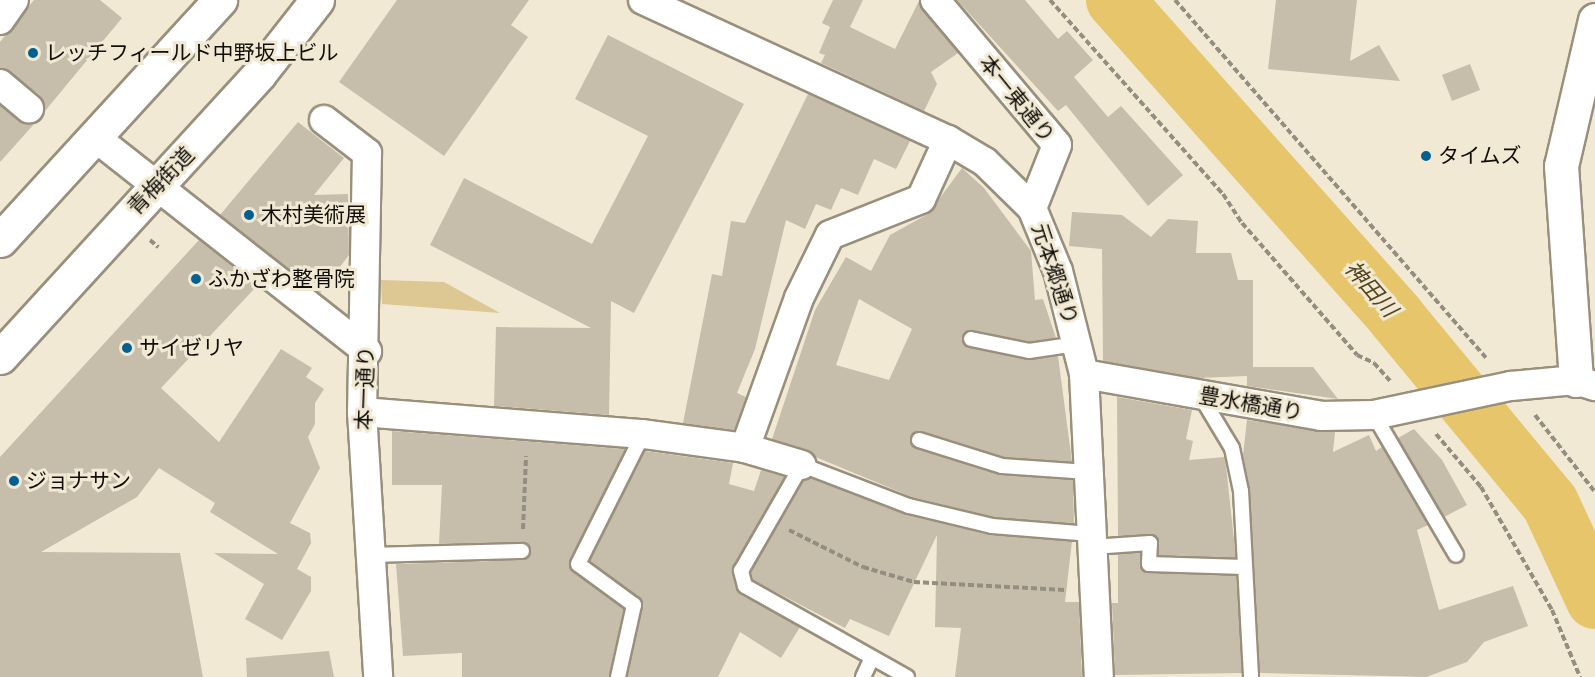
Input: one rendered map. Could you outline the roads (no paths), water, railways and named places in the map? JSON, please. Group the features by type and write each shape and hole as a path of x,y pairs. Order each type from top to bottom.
{"main road":[{"path":"0,240 96,138 220,0"},
{"name":"青梅街道","path":"0,357 125,218 260,74 317,0"},
{"path":"1585,383 1561,166 1595,20"}],"street":[{"path":"0,20 14,0"},
{"name":"元本郷通り","path":"643,0 948,140 986,162 1032,208 1058,271 1084,374 1099,677"},
{"name":"本一東通り","path":"935,0 1058,145 1032,208"},
{"path":"0,84 29,108"},
{"name":"本一通り","path":"324,120 367,153 366,351 363,412 367,555 378,677"},
{"path":"96,138 366,351"},
{"path":"745,448 799,298 830,235 921,199 948,140"},
{"name":"豊水橋通り","path":"1084,374 1321,416 1374,415 1505,387 1585,383"},
{"path":"363,412 643,434 745,448 802,465"}],"lane":[{"path":"971,339 1029,351 1077,344"},
{"path":"1200,395 1232,448 1241,490 1251,677"},
{"path":"1374,415 1456,555"},
{"path":"618,677 634,605 578,564 643,434"},
{"path":"919,440 1002,466 1088,472"},
{"path":"907,677 745,586 741,571 802,465 909,506 992,526 1091,541 1149,543 1149,564 1244,567"},
{"path":"367,555 522,551"},
{"path":"863,677 872,658"}],"waterway":[{"name":"神田川","path":"1115,0 1396,317 1550,503 1595,600"}],"place":[{"name":"レッチフィールド中野坂上ビル","path":"33,53"},
{"name":"タイムズ","path":"1426,156"},
{"name":"木村美術展","path":"249,215"},
{"name":"ふかざわ整骨院","path":"196,279"},
{"name":"サイゼリヤ","path":"127,348"},
{"name":"ジョナサン","path":"14,481"}]}
